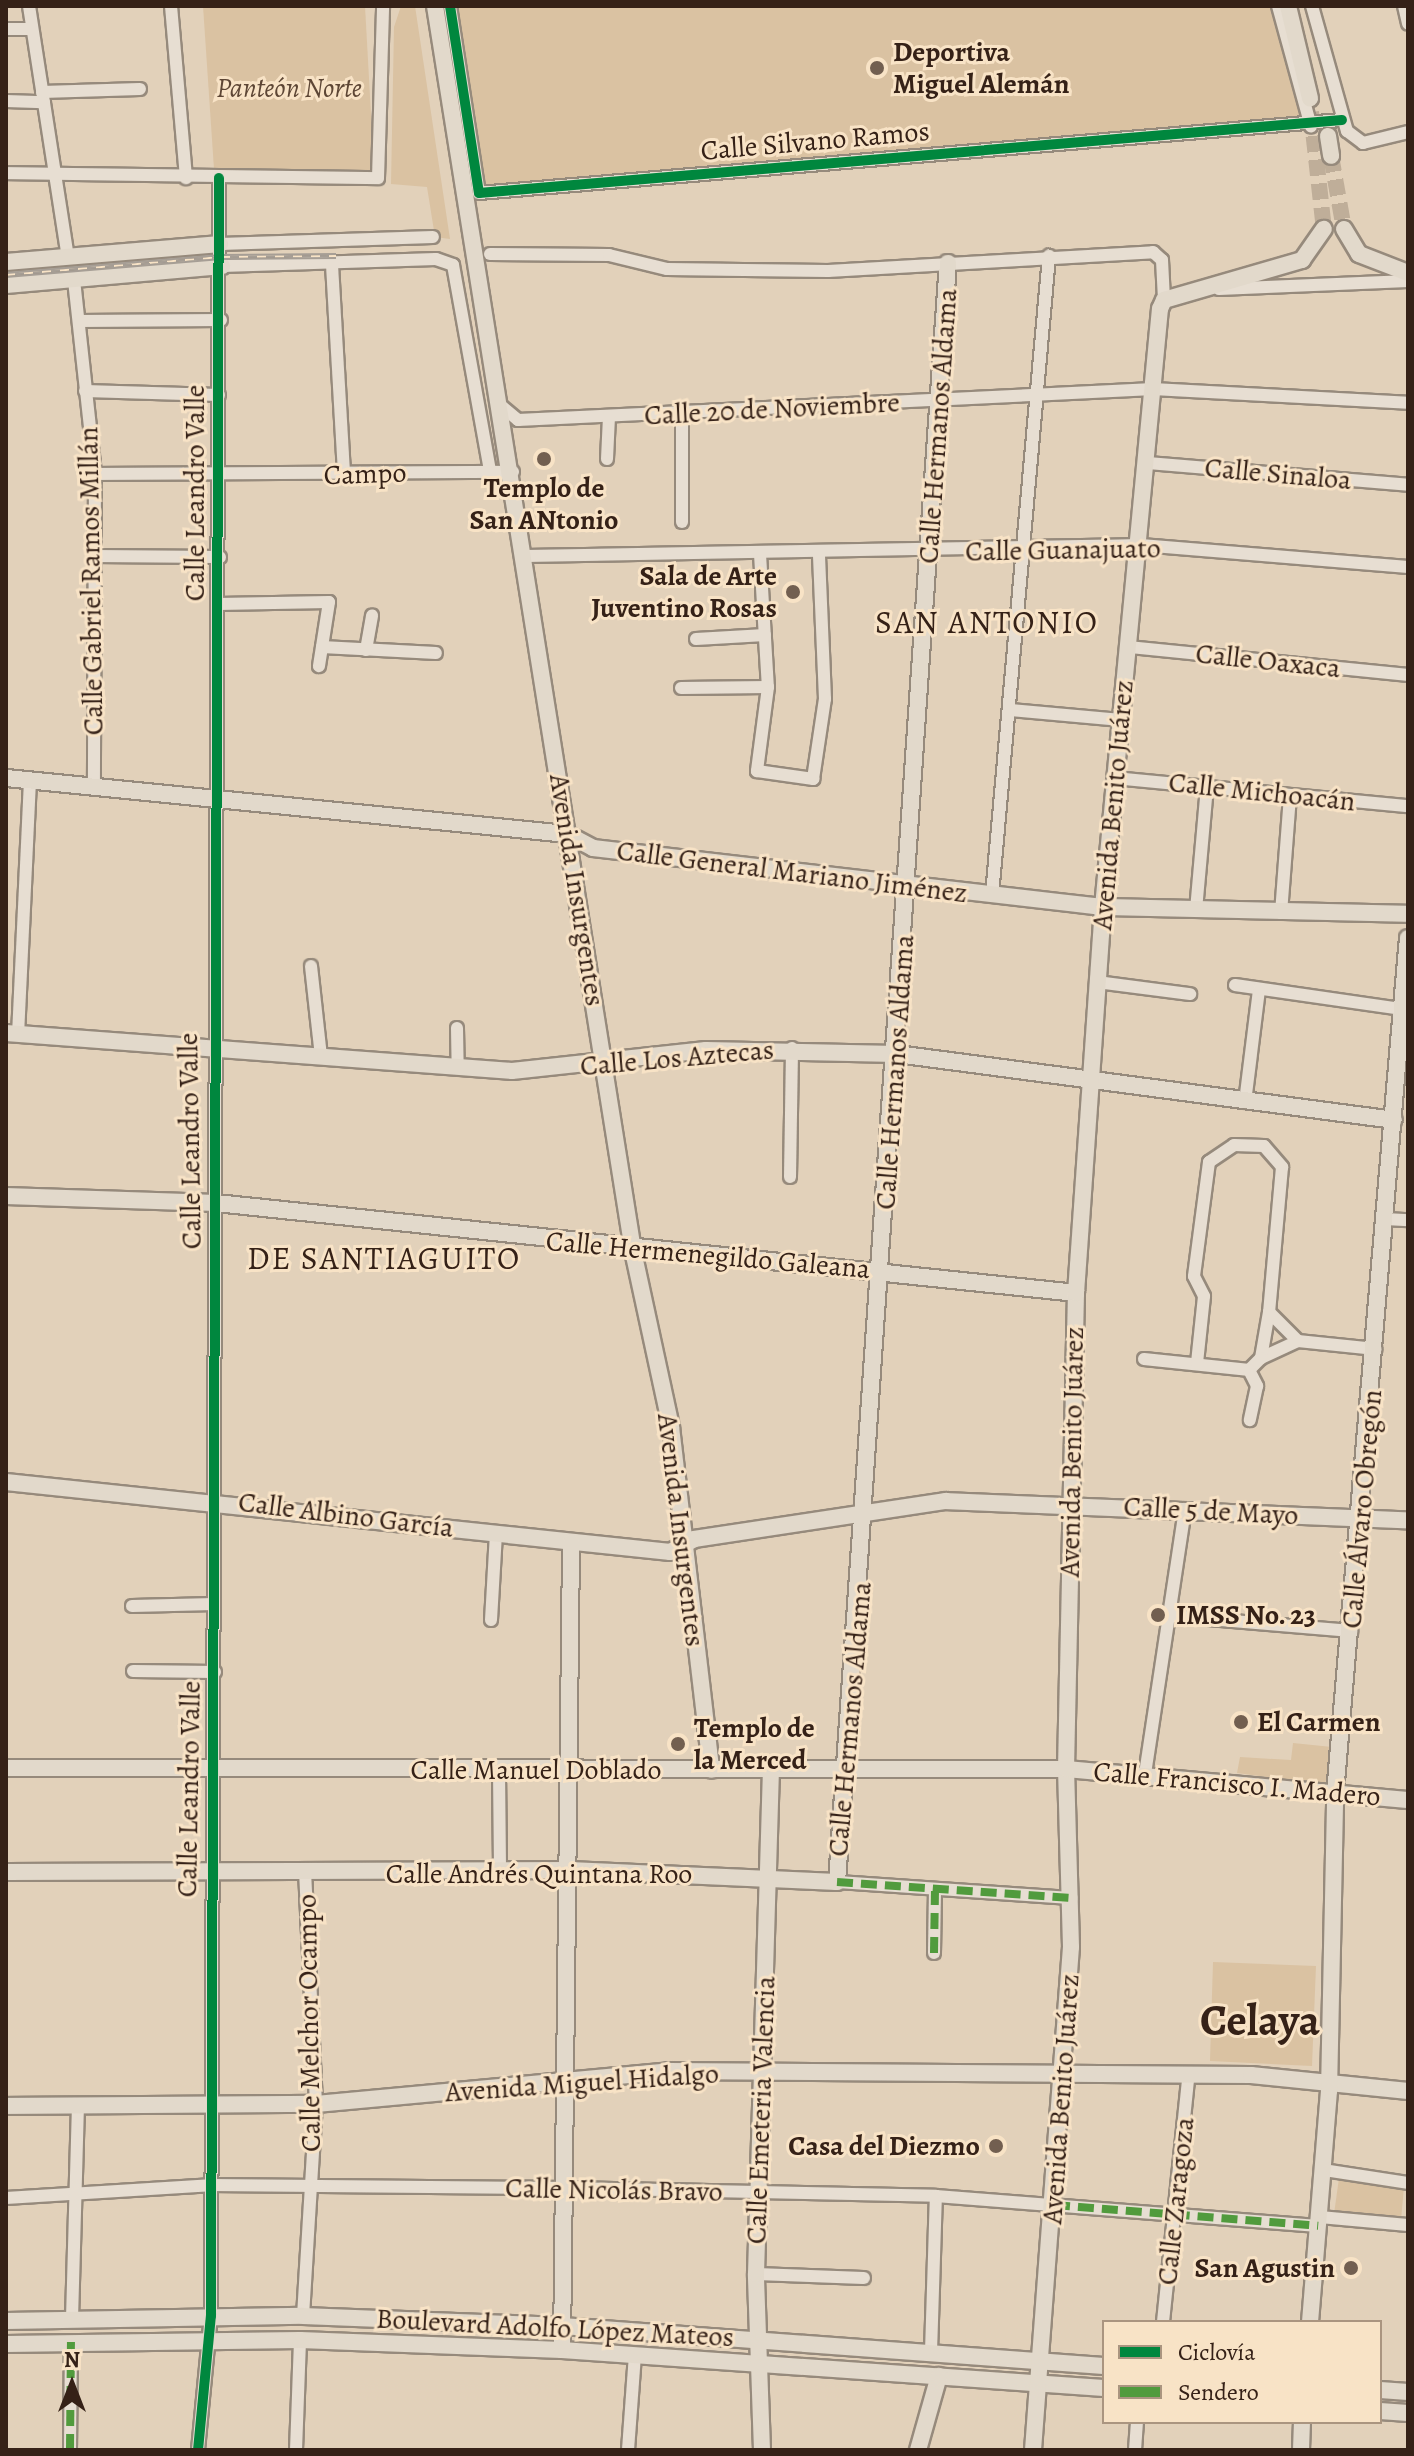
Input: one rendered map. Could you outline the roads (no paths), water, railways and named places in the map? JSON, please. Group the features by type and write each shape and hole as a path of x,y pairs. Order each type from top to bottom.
{"main road":[{"path":"1288,6 1313,98 1299,6"},
{"name":"Avenida Insurgentes","path":"437,7 494,398 525,556 633,1251 671,1427 711,1770"},
{"path":"1328,136 1331,156"},
{"path":"1164,300 1302,260 1324,229"},
{"path":"1344,229 1359,254 1408,273"},
{"path":"6,262 220,244"},
{"name":"Calle Hermanos Aldama","path":"837,1882 868,1513 948,263"},
{"path":"6,285 222,266"},
{"name":"Avenida Benito Juárez","path":"1038,2383 1037,2359 1065,2075 1071,1898 1066,1769 1076,1293 1103,907 1164,300"},
{"name":"Calle General Mariano Jiménez","path":"6,778 567,834 593,848 906,887 1103,907 1408,914"},
{"name":"Calle Álvaro Obregón","path":"1310,2320 1329,2081 1335,1794 1362,1519 1408,938"},
{"name":"Calle Los Aztecas","path":"12,1034 458,1067 605,1065 792,1048 897,1054 1089,1082 1394,1120"},
{"name":"Calle Hermenegildo Galeana","path":"6,1196 216,1203 633,1251 882,1269 1076,1293"},
{"name":"Calle Albino García","path":"6,1482 214,1499 670,1552 683,1546"},
{"name":"Calle 5 de Mayo","path":"683,1546 946,1501 1071,1503 1408,1520"},
{"path":"562,2350 567,2188 571,1542"},
{"name":"Calle Manuel Doblado","path":"6,1768 499,1771 1066,1769"},
{"name":"Calle Francisco I. Madero","path":"1066,1769 1408,1800"},
{"name":"Calle Emeteria Valencia","path":"762,2450 755,2339 771,1770"},
{"name":"Calle Andrés Quintana Roo","path":"6,1872 211,1876 570,1870 837,1882"},
{"name":"Avenida Miguel Hidalgo","path":"6,2106 316,2104 568,2080 763,2074 1065,2075 1188,2080 1206,2074 1329,2081"},
{"path":"1329,2081 1408,2091"},
{"name":"Boulevard Adolfo López Mateos","path":"6,2321 303,2316 562,2326 1102,2366"},
{"name":"Boulevard Adolfo López Mateos","path":"6,2344 300,2340 562,2350 1102,2388"},
{"path":"918,2450 939,2376"},
{"path":"1033,2450 1038,2383"},
{"path":"1382,2390 1408,2392"},
{"path":"1382,2411 1408,2413"},
{"path":"1301,2450 1302,2424"}],"street":[{"path":"29,6 68,257"},
{"path":"171,6 186,178"},
{"path":"6,173 186,178 380,177 386,6"},
{"path":"1278,6 1311,127"},
{"path":"1312,6 1342,120 1363,143 1408,132"},
{"path":"1404,6 1408,24"},
{"name":"Calle Silvano Ramos","path":"437,7 479,193 1311,127 1342,120"},
{"path":"6,29 31,29"},
{"path":"6,101 140,89"},
{"name":"Calle Leandro Valle","path":"198,2450 211,2316 216,1203 211,799 220,557 222,266 219,178"},
{"path":"220,244 433,237"},
{"path":"490,254 609,255 667,269 948,263 1153,252 1162,260 1164,300"},
{"path":"992,895 1041,395 1049,256"},
{"path":"222,266 332,265 436,259 453,265 490,470"},
{"path":"332,265 344,474"},
{"name":"Calle Gabriel Ramos Millán","path":"74,280 95,474 94,787"},
{"path":"1201,290 1408,281"},
{"path":"79,321 221,320"},
{"name":"Calle 20 de Noviembre","path":"518,420 1153,389 1408,403"},
{"path":"85,391 219,395"},
{"path":"494,398 518,420 509,436 516,468 510,475"},
{"path":"682,413 682,522"},
{"path":"607,459 609,416"},
{"name":"Calle Sinaloa","path":"1148,463 1408,485"},
{"name":"Campo","path":"95,474 220,478 490,470 510,475"},
{"name":"Calle Guanajuato","path":"525,556 931,552 1141,545 1408,567"},
{"path":"760,554 768,687 757,771 813,779 825,699 819,553"},
{"path":"94,556 220,557"},
{"path":"218,604 329,602 319,666"},
{"path":"366,650 372,616"},
{"path":"696,639 765,635"},
{"path":"322,647 436,653"},
{"name":"Calle Oaxaca","path":"1129,647 1408,675"},
{"path":"681,688 768,687"},
{"path":"1011,710 1121,720"},
{"name":"Calle Michoacán","path":"1115,778 1408,806"},
{"path":"12,1034 30,780"},
{"path":"1196,910 1207,787"},
{"path":"1281,913 1290,795"},
{"path":"311,966 321,1057"},
{"path":"1097,982 1190,994"},
{"path":"1235,985 1402,1009"},
{"path":"1245,1102 1259,989"},
{"path":"457,1028 458,1067"},
{"path":"790,1177 792,1048"},
{"path":"1197,1363 1204,1296 1194,1276 1209,1162 1234,1145 1264,1146 1282,1167 1269,1312 1261,1358"},
{"path":"1386,1219 1408,1220"},
{"path":"1269,1312 1298,1341"},
{"path":"1249,1370 1261,1358 1298,1341 1376,1349"},
{"path":"1144,1359 1249,1370"},
{"path":"1249,1370 1257,1386 1250,1420"},
{"path":"1145,1774 1173,1616 1185,1509"},
{"path":"491,1620 496,1533"},
{"path":"132,1606 214,1604"},
{"path":"1173,1616 1351,1631"},
{"path":"133,1671 215,1672"},
{"path":"499,1771 500,1872"},
{"name":"Calle Melchor Ocampo","path":"303,2316 316,2104 305,1874"},
{"name":"Calle Andrés Quintana Roo","path":"837,1882 1071,1898"},
{"path":"934,1953 935,1891"},
{"name":"Calle Zaragoza","path":"1163,2320 1188,2080"},
{"path":"72,2319 73,2193 78,2105"},
{"path":"1324,2170 1408,2183"},
{"name":"Calle Nicolás Bravo","path":"6,2198 210,2185 567,2188 936,2196 1175,2214 1408,2225"},
{"path":"931,2352 936,2196"},
{"path":"756,2274 864,2278"},
{"path":"296,2450 300,2340"},
{"path":"70,2450 71,2342"},
{"path":"628,2450 635,2354"},
{"path":"1135,2450 1137,2424"}],"tunnel":[{"path":"1311,112 1324,229"},
{"path":"1331,156 1344,229"}],"railway":[{"path":"6,275 221,257 336,256"}],"place":[{"name":"Deportiva Miguel Alemán","path":"877,68"},
{"name":"Templo de San ANtonio","path":"544,459"},
{"name":"Sala de Arte Juventino Rosas","path":"793,592"},
{"name":"IMSS No. 23","path":"1158,1615"},
{"name":"El Carmen","path":"1241,1722"},
{"name":"Templo de la Merced","path":"678,1744"},
{"name":"Casa del Diezmo","path":"996,2146"},
{"name":"San Agustin","path":"1351,2268"}],"district":[{"name":"SAN ANTONIO","path":"987,622"},
{"name":"DE SANTIAGUITO","path":"384,1258"},
{"name":"Celaya","path":"1260,2020"}],"park label":[{"name":"Panteón Norte","path":"289,88"}]}
